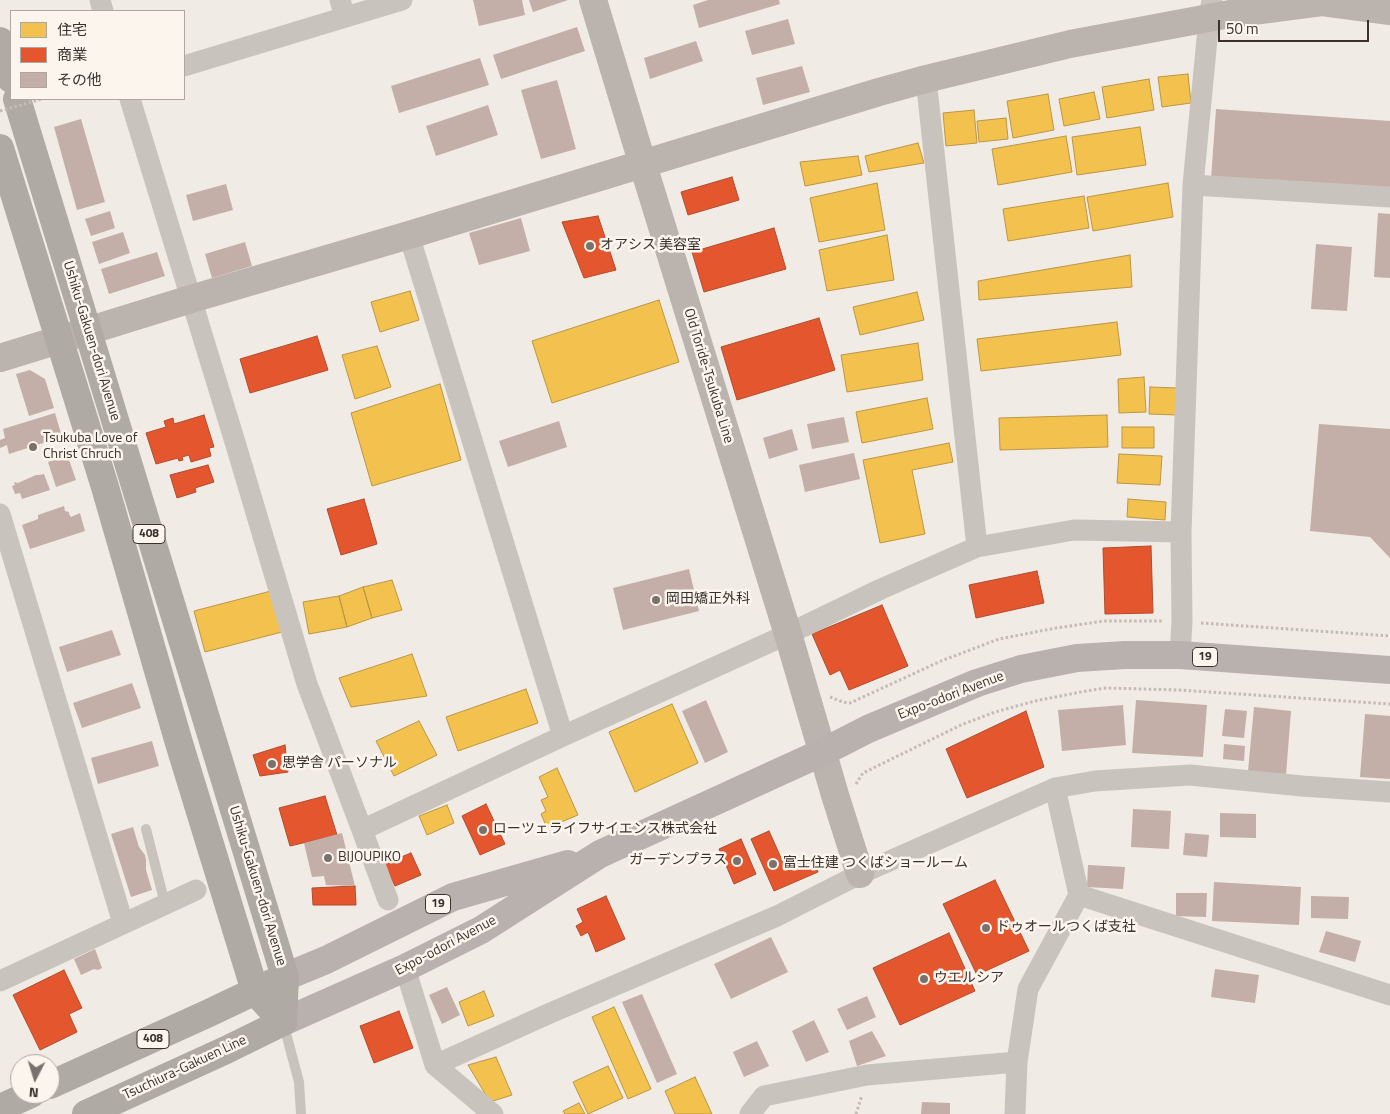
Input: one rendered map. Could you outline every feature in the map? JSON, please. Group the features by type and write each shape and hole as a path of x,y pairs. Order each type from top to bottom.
{"highway":[{"path":"0,41 10,76"},
{"name":"Ushiku-Gakuen-dori Avenue","path":"17,100 285,977 283,1022"},
{"name":"408","path":"0,148 105,487 179,743 255,991 283,1022"},
{"name":"408","path":"60,1080 285,977"},
{"name":"Tsuchiura-Gakuen Line","path":"86,1114 283,1022"}],"main road":[{"name":"Expo-odori Avenue","path":"283,1022 405,968 481,930 600,854 823,752 868,729 977,683 1021,669 1077,658 1126,654 1180,655 1390,670"},
{"name":"Expo-odori Avenue","path":"285,977 326,960 452,897 600,854"}],"street":[{"path":"185,66 342,8 402,0"},
{"name":"Old Toride-Tsukuba Line","path":"593,0 860,874"},
{"path":"0,358 926,79 1210,9 1341,2 1390,11"},
{"path":"1180,655 1182,622 1181,532 1193,185 1210,9"},
{"path":"926,79 977,547"},
{"path":"130,100 307,684 388,900"},
{"path":"1193,185 1390,196"},
{"path":"409,235 563,736"},
{"path":"0,514 124,923"},
{"path":"362,830 788,634 881,589 977,547 1074,530 1181,532"},
{"path":"435,1065 548,1014 777,916 860,874 1055,788 1095,781 1190,775 1390,792"},
{"path":"1014,1114 1017,1062 1028,989 1079,895 1055,788"},
{"path":"0,981 196,890"},
{"path":"1079,895 1390,995"},
{"path":"405,968 435,1065 494,1114"},
{"path":"750,1114 764,1096 867,1075 1017,1062"}],"lane":[{"path":"146,829 165,904"},
{"path":"283,1022 298,1082 301,1114"}],"path":[{"path":"0,111 38,100"},
{"path":"854,792 856,782 863,773 962,725 1019,705 1086,691 1106,688 1154,689 1390,704"}],"building: 住宅":[{"path":"1188,74 1191,103 1162,107 1158,77"},
{"path":"1149,79 1154,110 1107,118 1102,87"},
{"path":"1094,92 1100,119 1064,126 1059,99"},
{"path":"1048,94 1054,130 1013,138 1007,101"},
{"path":"974,110 977,143 946,146 943,113"},
{"path":"1006,118 1008,139 979,142 977,121"},
{"path":"1140,127 1146,165 1077,175 1072,137"},
{"path":"1066,136 1072,172 998,185 992,149"},
{"path":"918,143 924,163 869,172 865,156"},
{"path":"858,156 862,175 805,186 800,162"},
{"path":"877,183 885,230 819,242 810,198"},
{"path":"1168,183 1173,217 1093,231 1087,197"},
{"path":"1084,196 1089,228 1008,241 1003,209"},
{"path":"887,235 894,280 827,291 819,250"},
{"path":"1130,255 1132,287 979,300 978,281"},
{"path":"410,291 419,320 380,332 371,302"},
{"path":"917,292 924,320 860,335 853,307"},
{"path":"659,300 679,362 552,403 532,341"},
{"path":"1117,322 1121,355 981,371 977,339"},
{"path":"918,343 923,380 847,392 841,355"},
{"path":"377,346 391,387 355,399 342,355"},
{"path":"1144,377 1146,412 1119,413 1118,379"},
{"path":"440,384 461,460 372,486 351,413"},
{"path":"1150,387 1178,388 1177,415 1149,414"},
{"path":"927,398 933,429 862,443 856,412"},
{"path":"1107,415 1108,447 1000,450 999,418"},
{"path":"1122,427 1154,427 1154,448 1122,448"},
{"path":"949,443 953,462 912,470 925,534 880,543 863,460"},
{"path":"1119,454 1162,456 1160,485 1117,483"},
{"path":"1128,499 1166,502 1165,520 1127,517"},
{"path":"392,580 402,610 372,618 363,587"},
{"path":"363,587 372,618 347,627 339,596"},
{"path":"271,591 282,632 205,652 194,611"},
{"path":"339,596 347,627 309,634 303,602"},
{"path":"412,654 427,696 351,707 339,678"},
{"path":"526,689 538,723 458,751 446,717"},
{"path":"672,704 698,763 635,792 609,732"},
{"path":"419,721 437,755 394,776 376,741"},
{"path":"557,768 578,815 547,828 541,814 546,811 541,800 548,797 539,777"},
{"path":"447,805 454,823 427,835 419,816"},
{"path":"484,991 494,1016 468,1026 459,1002"},
{"path":"614,1007 651,1089 628,1099 592,1017"},
{"path":"496,1057 512,1095 490,1102 468,1065"},
{"path":"608,1066 623,1098 588,1114 573,1082"},
{"path":"695,1077 712,1114 675,1114 665,1091"},
{"path":"579,1103 585,1114 565,1114 563,1111"}],"building: 商業":[{"path":"732,177 739,200 688,215 681,192"},
{"name":"オアシス 美容室","path":"598,216 616,270 584,278 562,222"},
{"path":"774,228 786,269 704,292 692,252"},
{"path":"819,318 835,370 737,400 721,347"},
{"path":"317,336 328,370 250,393 240,359"},
{"path":"204,415 214,447 209,448 211,456 191,462 189,455 182,457 183,460 179,461 178,458 156,464 146,433 166,427 164,421 173,418 174,424"},
{"path":"208,465 214,482 195,488 196,492 177,498 170,475"},
{"path":"364,499 377,544 341,555 327,509"},
{"path":"1151,546 1153,613 1105,614 1103,548"},
{"path":"1037,571 1044,603 976,618 969,585"},
{"path":"882,605 908,666 849,690 840,670 830,675 812,634"},
{"path":"1026,711 1044,767 967,798 946,749"},
{"name":"思学舎 パーソナル","path":"285,745 288,772 260,776 253,755"},
{"path":"325,796 337,835 290,846 279,808"},
{"name":"ローツェライフサイエンス株式会社","path":"486,804 505,844 480,855 462,816"},
{"name":"富士住建 つくばショールーム","path":"769,831 786,869 812,858 818,872 774,891 751,839"},
{"name":"ガーデンプラス","path":"741,839 756,874 734,884 719,849"},
{"path":"411,853 421,875 395,886 384,864"},
{"name":"ドゥオールつくば支社","path":"995,880 1029,951 977,975 943,904"},
{"path":"355,886 356,905 313,905 312,888"},
{"path":"606,896 625,939 596,952 588,932 581,936 576,926 583,922 577,909"},
{"name":"ウエルシア","path":"949,933 975,991 900,1025 873,968"},
{"path":"64,970 82,1008 69,1014 77,1032 40,1050 13,995"},
{"path":"399,1011 413,1048 374,1063 360,1026"}],"building: その他":[{"path":"473,0 522,0 525,15 479,26"},
{"path":"529,0 568,0 533,12"},
{"path":"708,0 779,0 780,4 699,28 693,5"},
{"path":"788,19 795,44 752,55 745,31"},
{"path":"577,27 585,51 501,79 493,55"},
{"path":"696,41 703,61 650,79 644,58"},
{"path":"480,58 489,85 399,113 391,86"},
{"path":"802,66 810,92 763,105 756,78"},
{"path":"557,80 576,149 541,159 521,90"},
{"path":"488,105 498,135 436,156 426,126"},
{"path":"1216,109 1390,121 1390,191 1211,179"},
{"path":"81,119 105,202 77,210 54,127"},
{"path":"226,184 233,210 193,221 186,195"},
{"path":"110,211 115,228 91,236 85,219"},
{"path":"1378,213 1390,214 1390,278 1374,277"},
{"path":"521,218 530,251 479,265 469,233"},
{"path":"123,232 130,253 99,264 92,242"},
{"path":"245,242 252,266 212,278 205,254"},
{"path":"1316,244 1352,247 1347,311 1311,309"},
{"path":"157,252 165,276 109,294 101,269"},
{"path":"30,370 45,379 54,408 29,416 16,374"},
{"path":"55,413 62,437 9,454 7,445 0,448 0,440 5,438 3,429"},
{"path":"844,417 849,442 812,449 807,424"},
{"path":"559,421 567,447 508,467 499,441"},
{"path":"1319,424 1390,429 1390,558 1370,537 1310,531"},
{"path":"792,429 798,450 769,459 763,438"},
{"path":"854,453 860,479 805,492 799,465"},
{"path":"66,456 76,480 56,487 48,462"},
{"path":"44,474 50,490 22,499 20,493 15,494 12,486 15,485 14,482 18,483 36,475"},
{"path":"64,506 65,511 69,512 71,517 80,513 85,531 30,549 22,525 38,519 38,515"},
{"name":"岡田矯正外科","path":"689,569 699,611 623,630 613,588"},
{"path":"112,630 121,655 67,672 59,647"},
{"path":"132,683 141,708 82,728 73,703"},
{"path":"706,700 728,752 705,763 682,711"},
{"path":"1136,700 1207,705 1203,757 1132,753"},
{"path":"1123,705 1126,745 1062,751 1058,710"},
{"path":"1254,707 1291,711 1286,775 1248,771"},
{"path":"1225,709 1247,711 1244,738 1222,736"},
{"path":"1365,714 1390,716 1390,779 1360,777"},
{"path":"152,741 159,766 98,784 91,758"},
{"path":"1224,744 1245,746 1244,761 1223,759"},
{"path":"1133,809 1171,811 1169,849 1131,847"},
{"path":"1220,813 1256,814 1256,838 1220,837"},
{"path":"133,827 139,847 145,855 146,870 152,890 131,897 111,834"},
{"name":"BIJOUPIKO","path":"342,833 355,886 326,885 324,876 312,877 304,843"},
{"path":"1185,833 1209,835 1207,857 1183,855"},
{"path":"1088,865 1125,867 1123,889 1087,887"},
{"path":"1214,882 1301,887 1299,925 1212,921"},
{"path":"1176,893 1207,893 1206,917 1176,916"},
{"path":"1311,896 1349,897 1348,919 1311,918"},
{"path":"1326,931 1361,941 1355,962 1319,952"},
{"path":"771,937 788,972 731,999 714,964"},
{"path":"95,949 102,968 94,969 81,975 74,959"},
{"path":"1215,969 1259,975 1255,1003 1211,997"},
{"path":"447,987 460,1015 442,1024 429,995"},
{"path":"642,994 677,1074 657,1083 622,1002"},
{"path":"867,996 876,1017 847,1030 837,1009"},
{"path":"814,1020 829,1052 806,1062 792,1031"},
{"path":"872,1031 886,1056 857,1066 849,1041"},
{"path":"757,1041 769,1066 744,1077 733,1052"},
{"path":"922,1102 950,1103 950,1114 921,1114"}],"place":[{"name":"オアシス 美容室","path":"590,246"},
{"name":"Tsukuba Love of Christ Chruch","path":"33,447"},
{"name":"岡田矯正外科","path":"656,600"},
{"name":"思学舎 パーソナル","path":"272,764"},
{"name":"ローツェライフサイエンス株式会社","path":"483,830"},
{"name":"BIJOUPIKO","path":"328,858"},
{"name":"ガーデンプラス","path":"737,861"},
{"name":"富士住建 つくばショールーム","path":"773,864"},
{"name":"ドゥオールつくば支社","path":"986,928"},
{"name":"ウエルシア","path":"924,979"}]}
